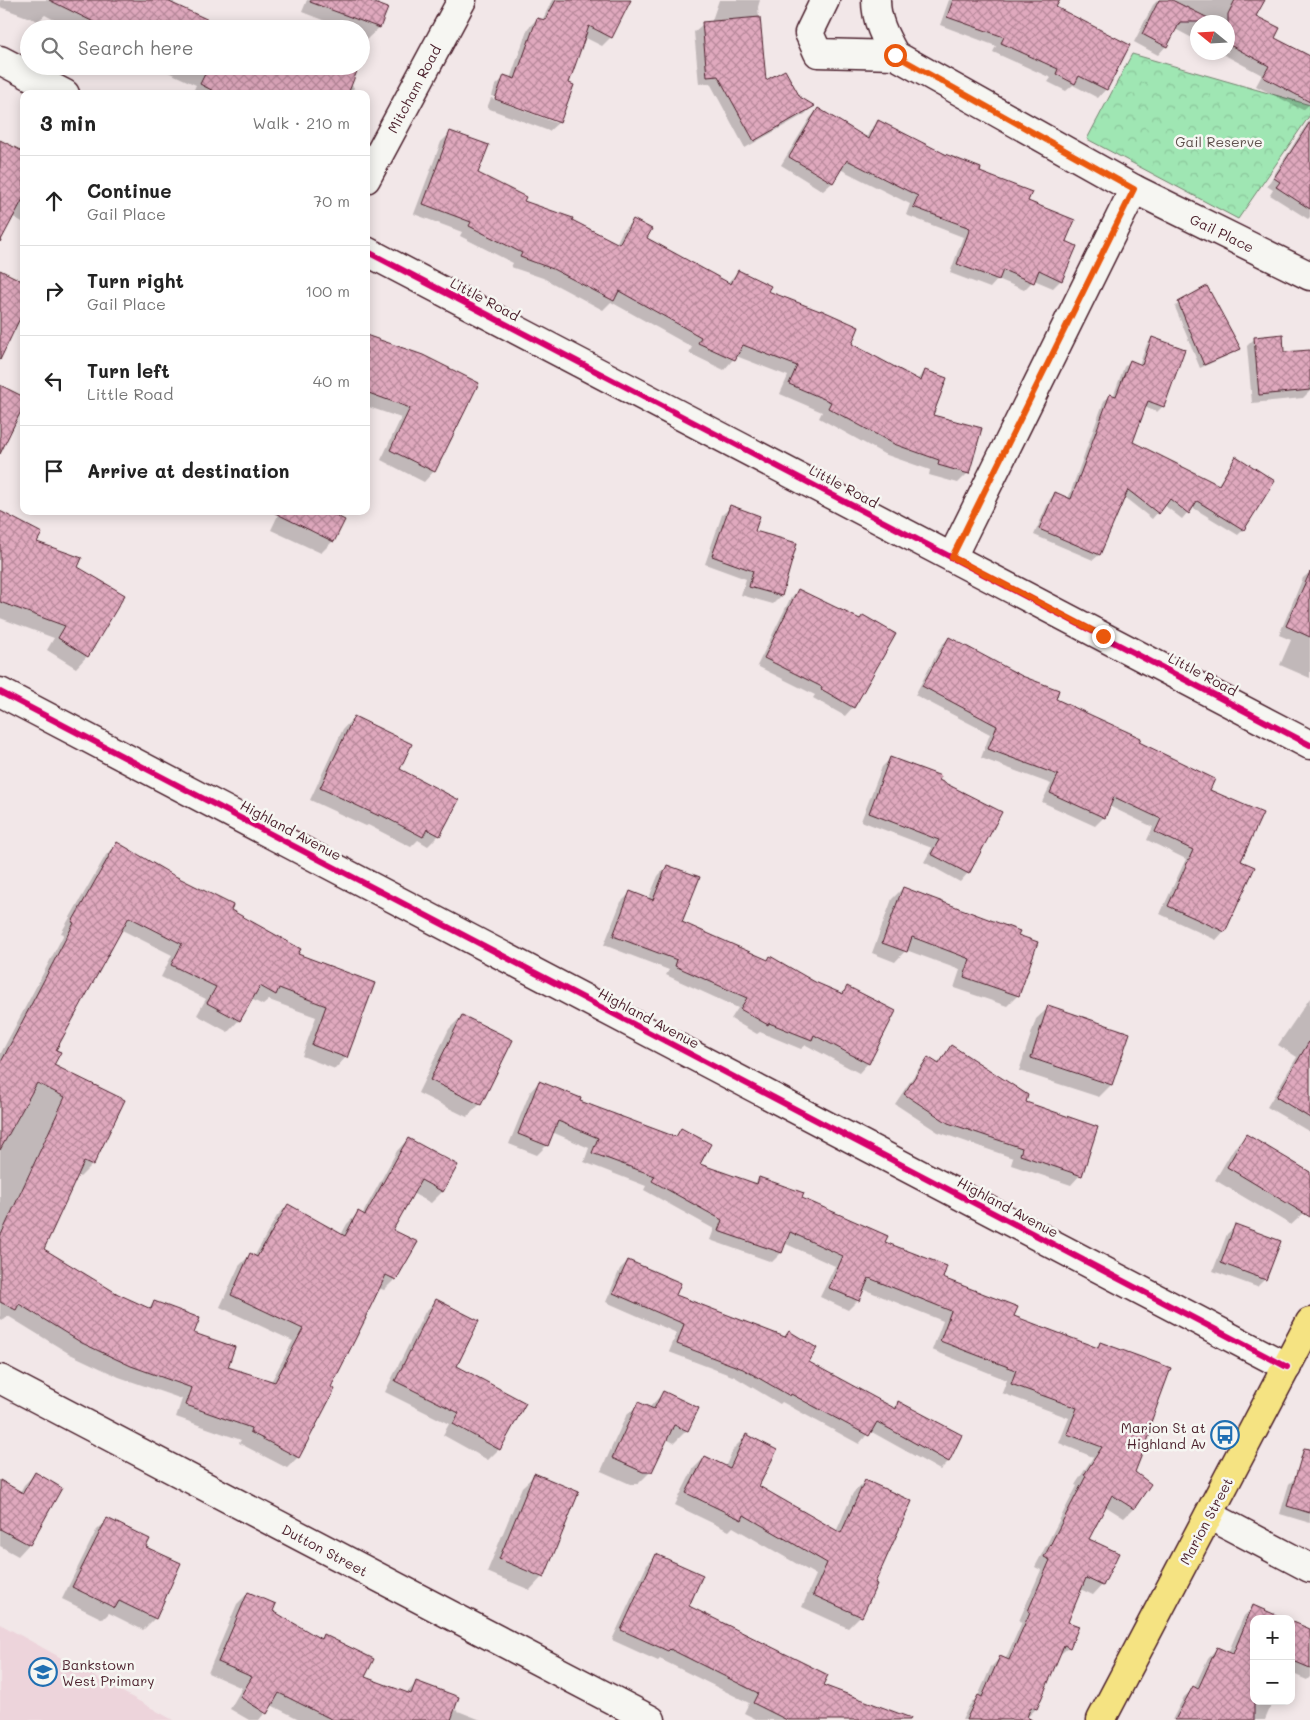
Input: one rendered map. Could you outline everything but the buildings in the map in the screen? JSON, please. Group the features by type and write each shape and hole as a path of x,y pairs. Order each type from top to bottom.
{"main road":[{"name":"Marion Street","path":"1101,1720 1310,1322"}],"street":[{"name":"Mitcham Road","path":"370,172 462,0"},
{"name":"Gail Place","path":"825,0 809,33 818,52 895,55 1134,189 1310,276"},
{"path":"876,0 876,10 883,34 895,55"},
{"path":"0,60 20,70"},
{"path":"29,75 57,90"},
{"path":"952,557 1134,189"},
{"name":"Little Road","path":"370,253 1310,745"},
{"name":"Highland Avenue","path":"0,692 1287,1367"},
{"name":"Dutton Street","path":"0,1380 651,1720"},
{"path":"1209,1515 1310,1568"}],"shaded area":[{"name":"Bankstown West Primary","path":"0,1624 173,1720 0,1720"}],"green space":[{"name":"Gail Reserve","path":"1132,54 1310,105 1310,115 1238,219 1087,139"}],"cycle path":[{"path":"370,253 1310,745"},
{"path":"0,692 1287,1367"}],"place":[{"name":"Marion St at Highland Av","path":"1225,1435"},
{"name":"Bankstown West Primary","path":"43,1672"}],"route":[{"path":"895,55 1134,189 952,557 1103,636"}]}
